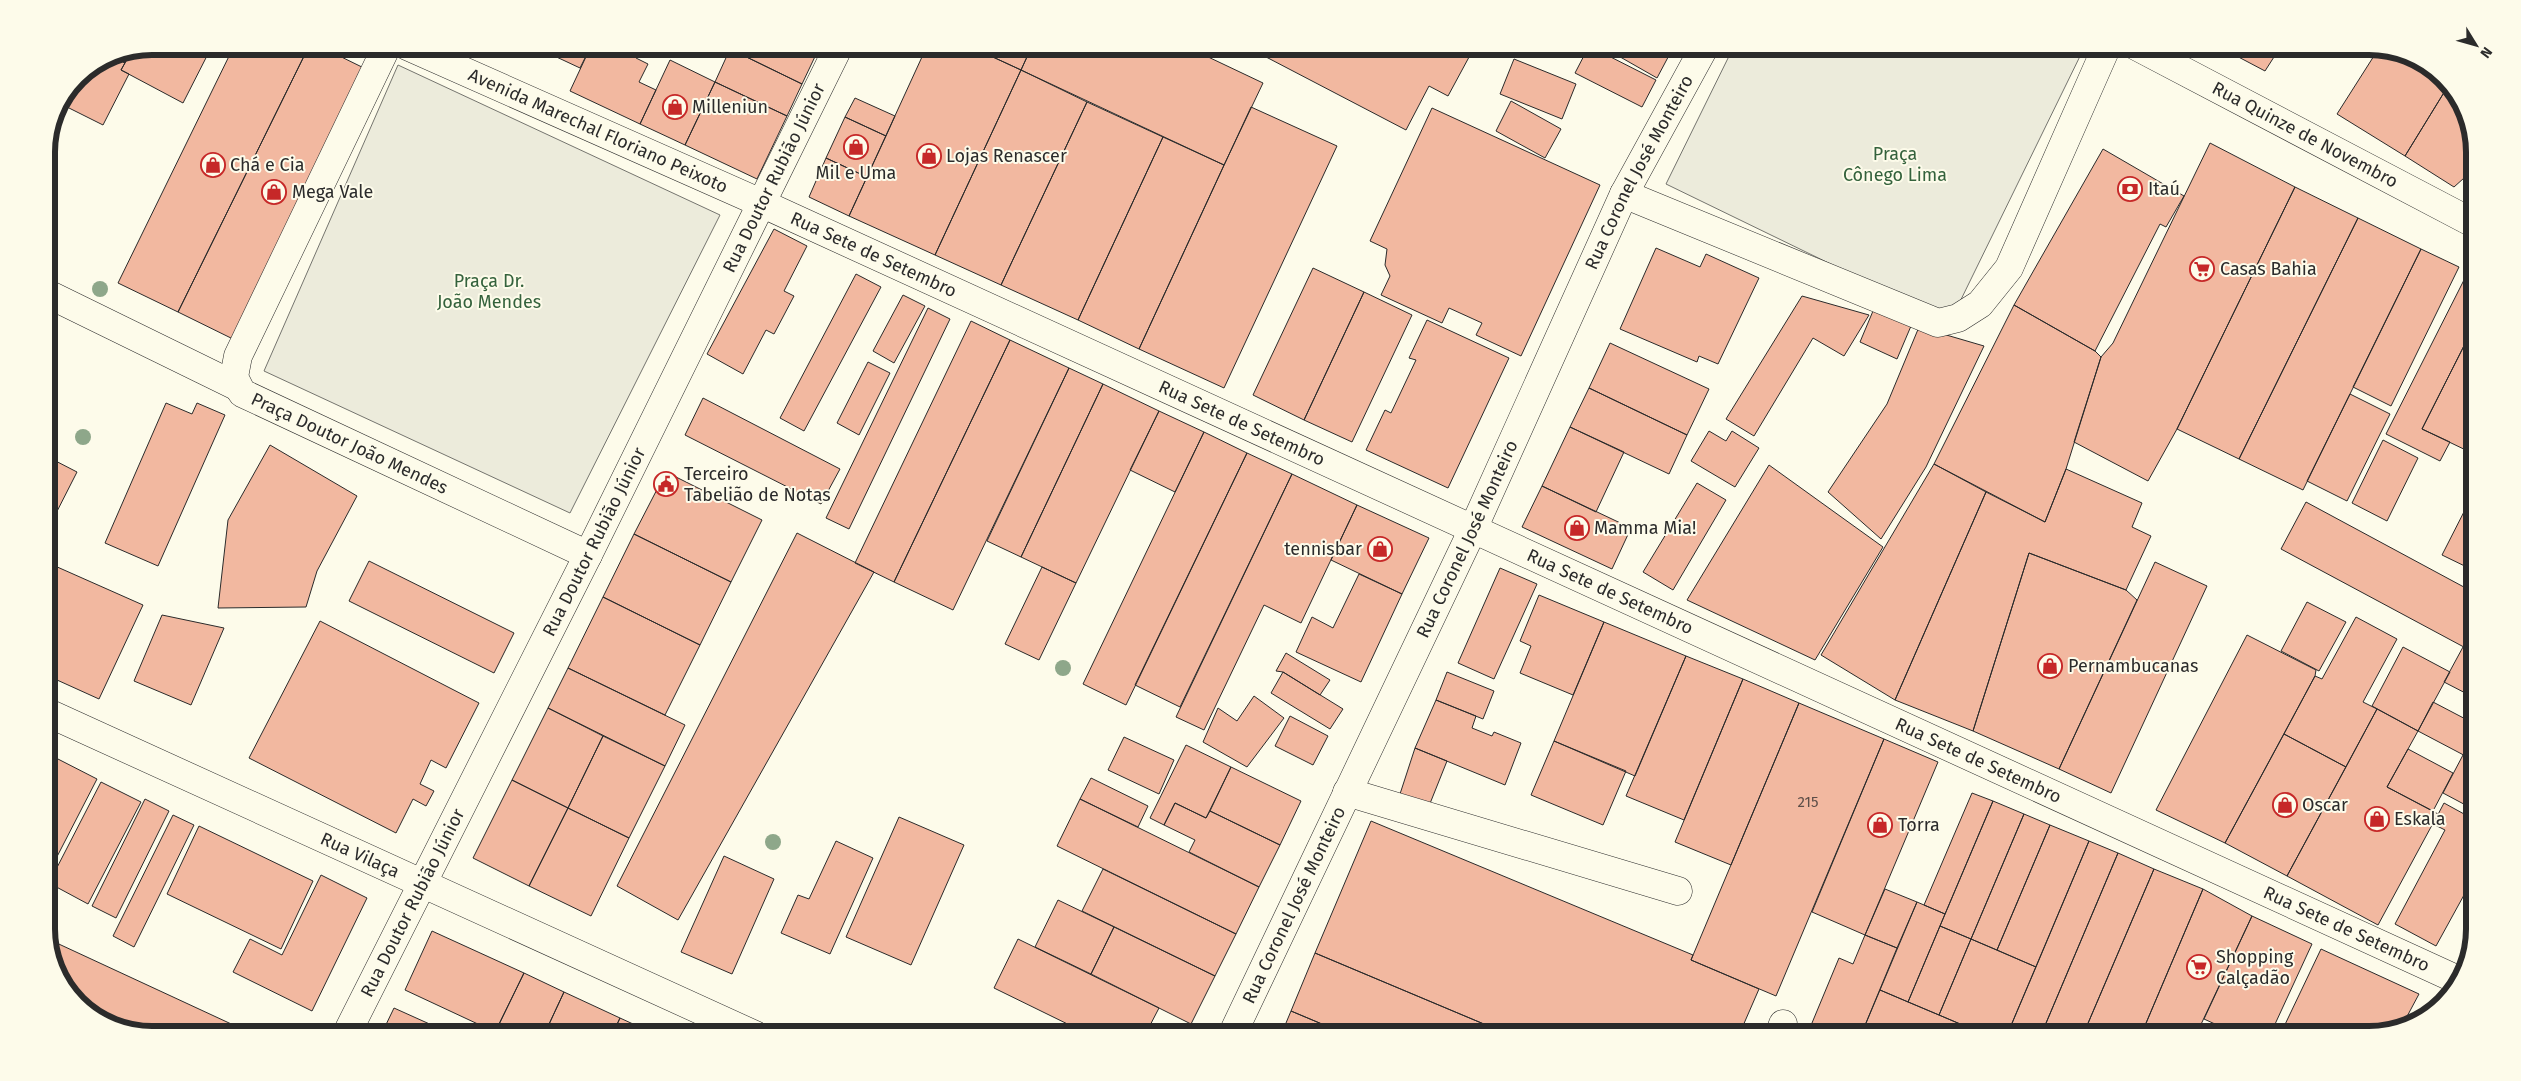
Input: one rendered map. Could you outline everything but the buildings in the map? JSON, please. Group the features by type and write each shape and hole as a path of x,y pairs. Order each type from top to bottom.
{"street":[{"name":"Praça Doutor João Mendes","path":"383,55 238,356 234,377 242,393 588,555"},
{"name":"Avenida Marechal Floriano Peixoto","path":"427,55 761,204"},
{"name":"Rua Doutor Rubião Júnior","path":"351,1026 588,555 835,55"},
{"name":"Rua Coronel José Monteiro","path":"1236,1026 1474,529 1624,194 1700,55"},
{"path":"1624,194 1938,323 1958,318 1980,304 2009,268 2103,55"},
{"name":"Rua Quinze de Novembro","path":"2153,55 2466,220"},
{"name":"Rua Sete de Setembro","path":"761,204 2453,978"},
{"path":"55,297 238,386"},
{"name":"Rua Vilaça","path":"55,716 735,1026"},
{"path":"1347,792 1678,891"}],"green space":[{"name":"Praça Cônego Lima","path":"1730,55 2081,55 1950,322 1666,184"},
{"name":"Praça Dr. João Mendes","path":"398,65 720,215 570,513 264,371"}],"place":[{"name":"Milleniun","path":"675,107"},
{"name":"Mil e Uma","path":"856,147"},
{"name":"Lojas Renascer","path":"929,156"},
{"name":"Chá e Cia","path":"213,165"},
{"name":"Itaú","path":"2130,189"},
{"name":"Mega Vale","path":"274,192"},
{"name":"Casas Bahia","path":"2202,269"},
{"name":"Terceiro Tabelião de Notas","path":"666,484"},
{"name":"Mamma Mia!","path":"1577,528"},
{"name":"tennisbar","path":"1380,549"},
{"name":"Pernambucanas","path":"2050,666"},
{"name":"Oscar","path":"2285,805"},
{"name":"Eskala","path":"2377,819"},
{"name":"Torra","path":"1880,825"},
{"name":"Shopping Calçadão","path":"2199,967"}]}
